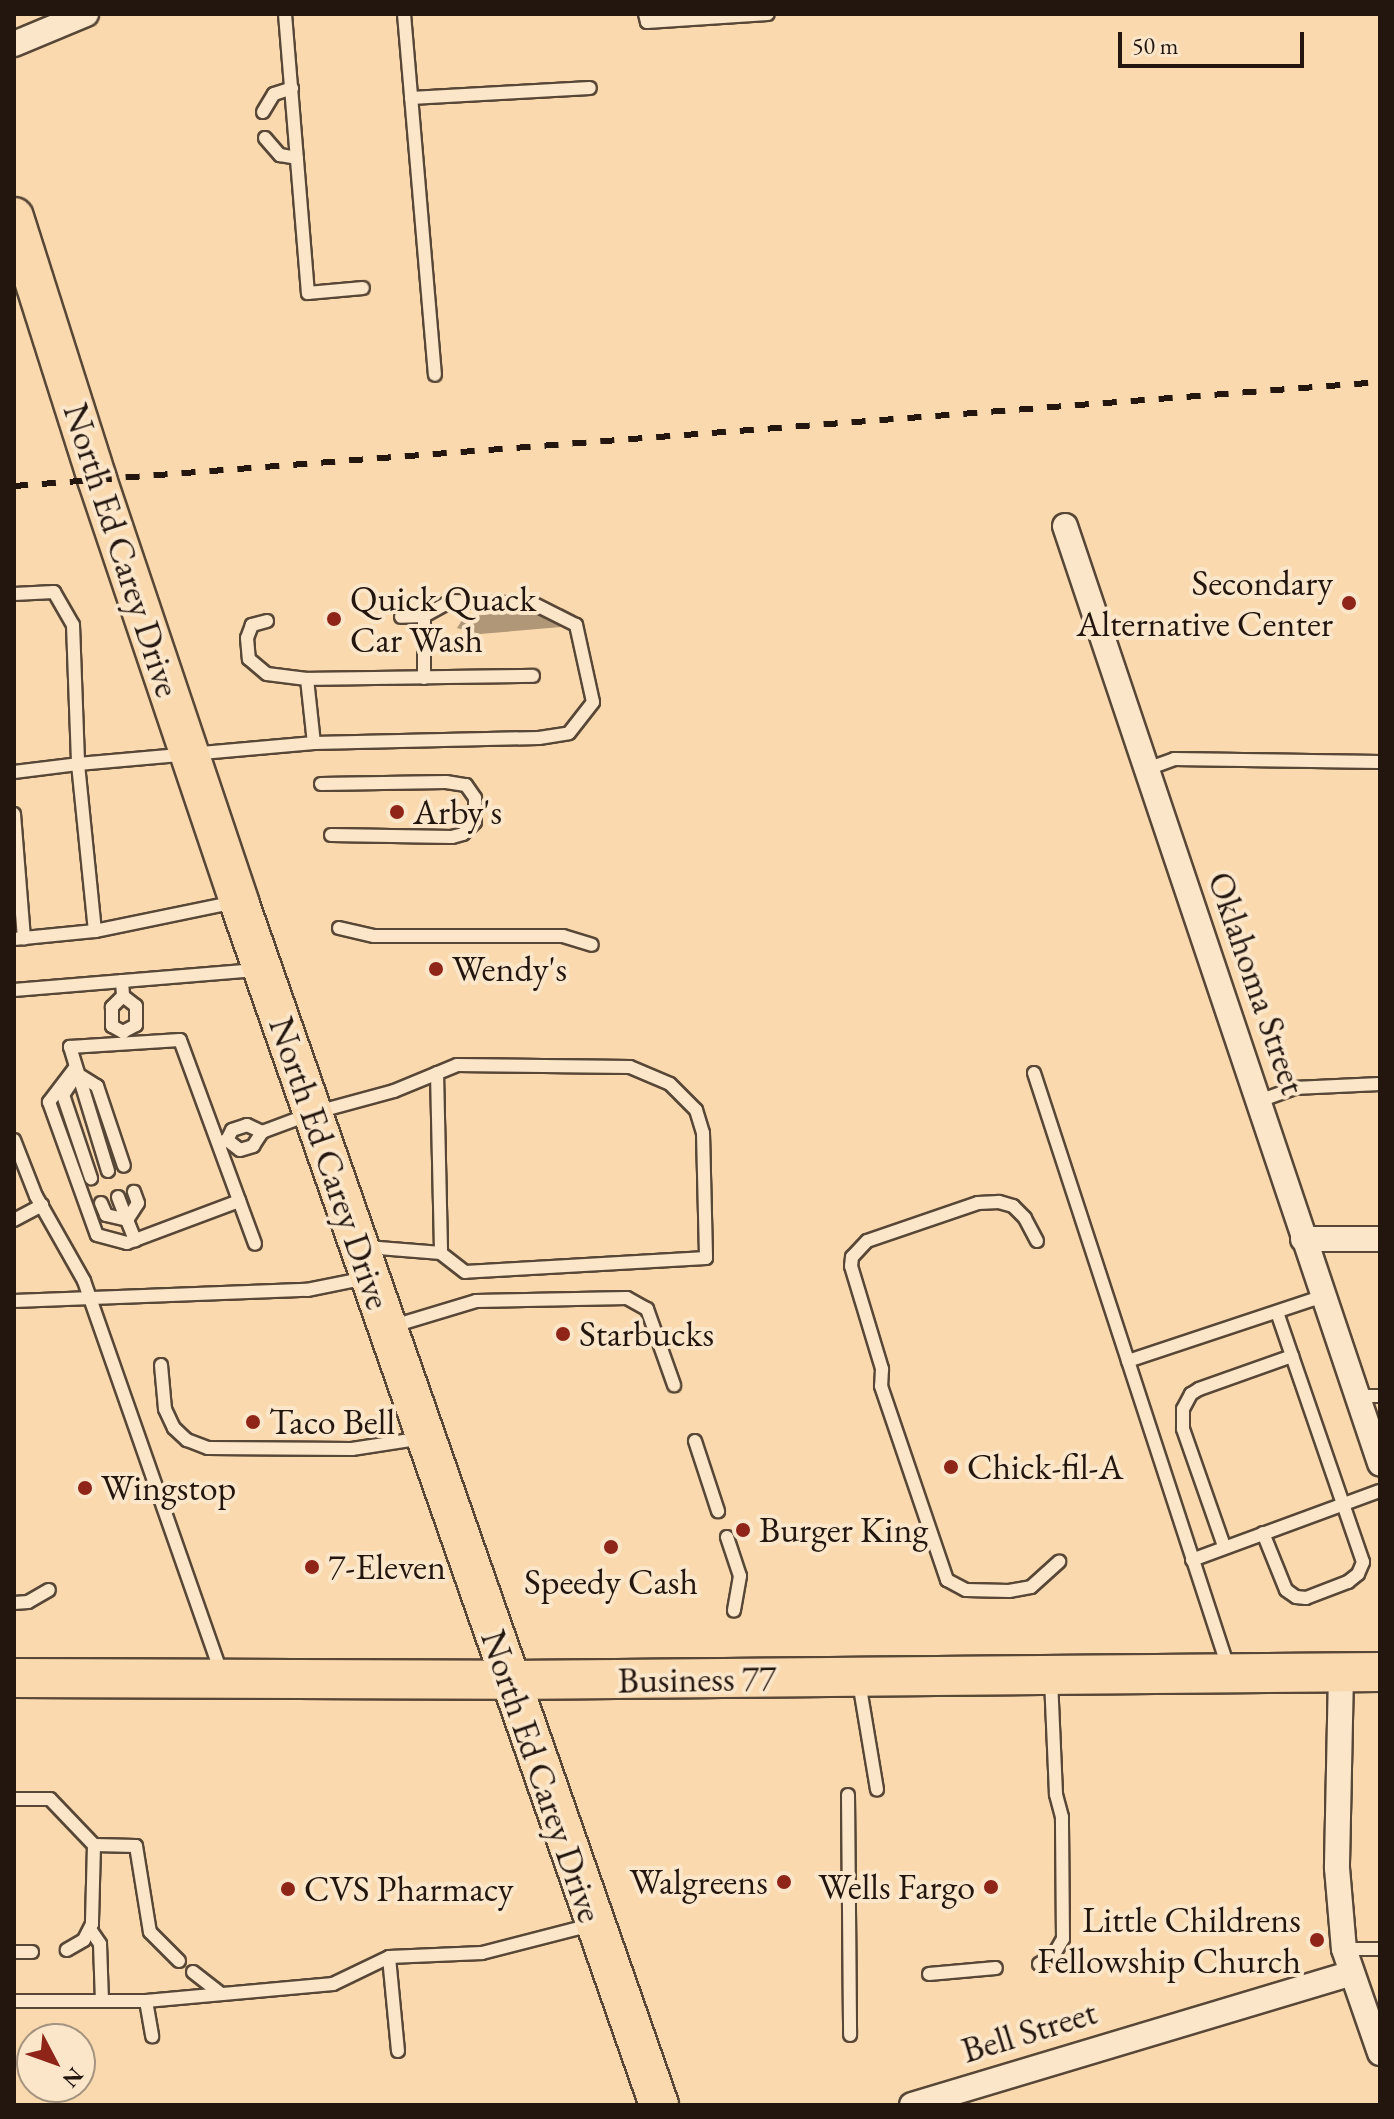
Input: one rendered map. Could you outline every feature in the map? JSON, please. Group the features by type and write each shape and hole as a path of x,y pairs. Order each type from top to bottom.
{"main road":[{"name":"North Ed Carey Drive","path":"14,217 239,902 659,2105"},
{"name":"Business 77","path":"14,1678 510,1680 1380,1672"}],"street":[{"path":"14,44 57,20 86,14"},
{"name":"Oklahoma Street","path":"1065,526 1303,1239 1323,1296 1369,1396 1380,1462"},
{"path":"1303,1239 1380,1239"},
{"path":"1341,1673 1337,1868 1344,1949 1380,2053"},
{"name":"Bell Street","path":"912,2105 1351,1973"}],"lane":[{"path":"285,14 308,293 363,288"},
{"path":"404,14 435,375"},
{"path":"645,14 647,22 768,14"},
{"path":"263,112 274,94 292,88"},
{"path":"411,98 590,88"},
{"path":"265,138 280,155 297,158"},
{"path":"14,594 54,592 73,625 78,764 95,931"},
{"path":"14,772 189,752 314,743 539,738 569,733 593,702 576,625 534,604 451,601 424,616 401,617"},
{"path":"424,616 424,678"},
{"path":"267,621 252,625 247,638 249,659 267,674 307,679 533,676"},
{"path":"307,679 314,743"},
{"path":"1147,769 1174,759 1380,762"},
{"path":"321,784 446,782 466,785 475,798 475,822 463,834 452,837 331,835"},
{"path":"14,814 19,939 95,931 239,902"},
{"path":"339,928 374,936 563,936 592,945"},
{"path":"14,990 263,969"},
{"path":"122,981 123,996 136,1006 136,1025 123,1038"},
{"path":"123,996 112,1007 112,1026 123,1038"},
{"path":"108,1171 70,1047 123,1038 180,1040 222,1142 255,1244"},
{"path":"14,1301 307,1290 364,1262 441,1253 465,1272 706,1258 703,1133 696,1110 670,1084 630,1067 457,1065 394,1091 313,1113 262,1132 247,1125 232,1130 222,1142"},
{"path":"76,1070 97,1086 124,1166"},
{"path":"76,1070 63,1095 91,1178"},
{"path":"76,1070 49,1102 97,1235 127,1243 239,1201"},
{"path":"437,1073 441,1253"},
{"path":"1034,1073 1230,1674"},
{"path":"1259,1101 1294,1088 1380,1084"},
{"path":"14,1140 42,1205 90,1296 223,1678"},
{"path":"127,1220 138,1203 134,1192"},
{"path":"118,1197 135,1240"},
{"path":"1037,1241 1025,1218 1013,1206 999,1202 978,1203 867,1241 852,1257 851,1266 882,1369 881,1386 947,1580 966,1590 1009,1591 1031,1587 1059,1562"},
{"path":"101,1203 106,1215 127,1220"},
{"path":"14,1220 42,1205"},
{"path":"1128,1361 1323,1296"},
{"path":"387,1327 476,1301 627,1298 647,1309 674,1385"},
{"path":"1263,1533 1286,1590 1306,1598 1348,1582 1358,1574 1363,1562 1277,1312"},
{"path":"1224,1546 1183,1429 1183,1409 1191,1394 1199,1389 1292,1356"},
{"path":"161,1365 165,1409 174,1428 187,1440 208,1448 352,1449 424,1438"},
{"path":"695,1441 718,1511"},
{"path":"1192,1560 1380,1491"},
{"path":"727,1537 740,1576 734,1610"},
{"path":"14,1603 28,1602 49,1590"},
{"path":"1039,1964 1053,1956 1063,1939 1062,1817 1056,1794 1050,1676"},
{"path":"858,1677 877,1789"},
{"path":"848,1795 850,2035"},
{"path":"14,1799 50,1799 94,1845 136,1846 150,1932 179,1961"},
{"path":"67,1950 84,1940 90,1929 94,1845"},
{"path":"14,2001 146,2001 333,1984 389,1957 482,1953 594,1924"},
{"path":"90,1929 100,1944 102,2001"},
{"path":"1344,1949 1380,1949"},
{"path":"14,1952 32,1952"},
{"path":"389,1957 398,2051"},
{"path":"929,1974 996,1968"},
{"path":"193,1972 219,1992"},
{"path":"146,2001 152,2036"}],"shaded area":[{"path":"562,608 575,615 570,624 561,627 480,634 457,628 464,617"}],"railway":[{"path":"14,486 1380,382"}],"place":[{"name":"Secondary Alternative Center","path":"1349,603"},
{"name":"Quick Quack Car Wash","path":"334,619"},
{"name":"Arby's","path":"397,812"},
{"name":"Wendy's","path":"436,969"},
{"name":"Starbucks","path":"563,1334"},
{"name":"Taco Bell","path":"253,1422"},
{"name":"Chick-fil-A","path":"951,1467"},
{"name":"Wingstop","path":"85,1488"},
{"name":"Burger King","path":"743,1530"},
{"name":"Speedy Cash","path":"611,1547"},
{"name":"7-Eleven","path":"312,1567"},
{"name":"Walgreens","path":"784,1882"},
{"name":"Wells Fargo","path":"991,1887"},
{"name":"CVS Pharmacy","path":"288,1889"},
{"name":"Little Childrens Fellowship Church","path":"1317,1940"}]}
